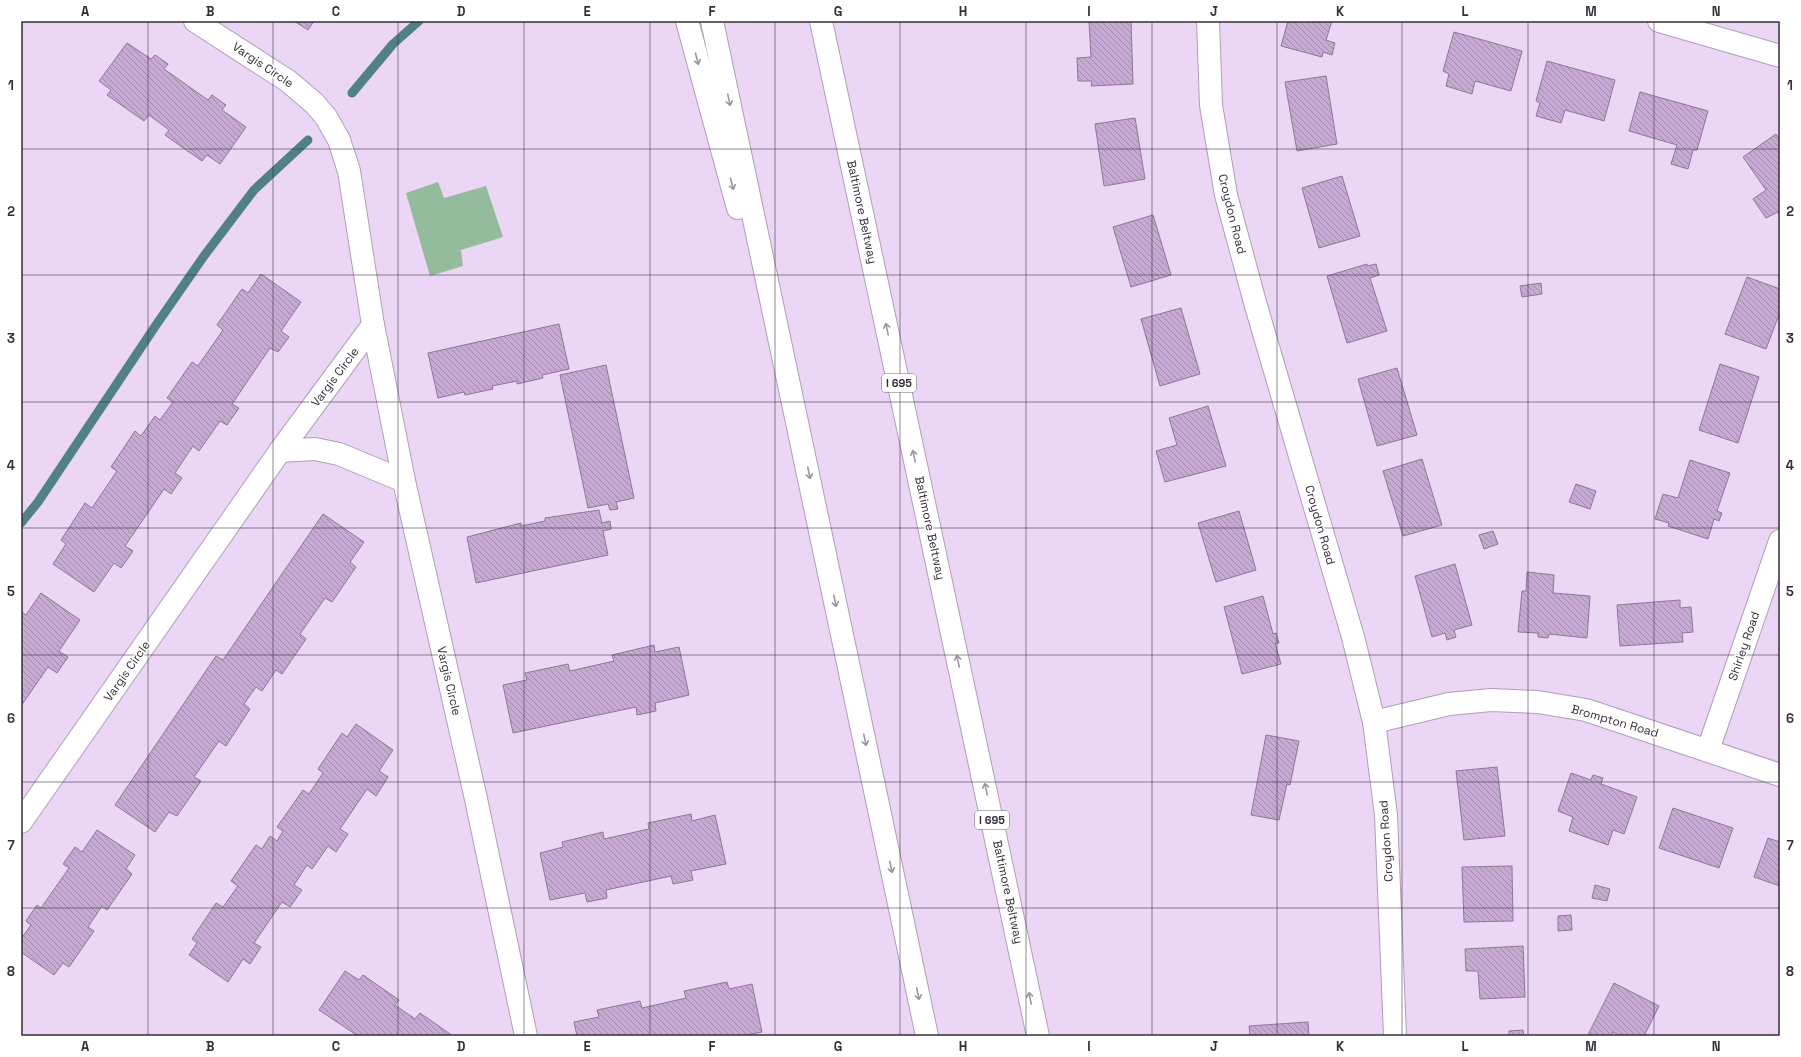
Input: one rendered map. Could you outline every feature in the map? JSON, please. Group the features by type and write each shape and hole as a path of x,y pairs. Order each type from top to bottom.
{"main road":[{"name":"Vargis Circle","path":"195,21 288,80 326,116 339,140 349,171 373,325 404,481 478,804 526,1036"},
{"path":"687,21 801,435"},
{"path":"712,21 801,435 927,1036"},
{"name":"Baltimore Beltway","path":"821,21 1038,1036"},
{"path":"828,21 852,162"},
{"name":"Croydon Road","path":"1208,21 1211,105 1226,195 1256,306 1353,637 1374,722 1386,815 1396,1036"},
{"path":"1659,21 1780,56"},
{"name":"Vargis Circle","path":"21,822 280,451 373,325"},
{"path":"280,451 315,449 339,454 404,481"},
{"name":"Shirley Road","path":"1708,750 1780,541"},
{"name":"Brompton Road","path":"1374,722 1449,704 1491,700 1538,702 1586,710 1780,775"}],"green space":[{"path":"438,182 444,198 486,186 503,237 461,250 463,266 430,276 406,193"}],"building":[{"path":"294,21 314,21 308,30"},
{"path":"1089,21 1131,21 1133,84 1091,86 1092,81 1078,81 1077,58 1091,57"},
{"path":"1288,21 1332,21 1326,40 1335,43 1332,55 1323,52 1322,57 1281,46"},
{"path":"1454,32 1522,51 1511,91 1475,81 1472,94 1446,86 1449,74 1443,71"},
{"path":"127,43 151,59 155,55 168,64 164,69 208,100 212,95 226,105 222,110 246,127 220,164 207,155 202,161 165,135 169,130 149,115 144,121 107,95 111,90 99,81"},
{"path":"1547,61 1615,80 1604,121 1565,110 1561,123 1536,116 1540,103 1536,101"},
{"path":"1326,76 1337,144 1297,151 1285,82"},
{"path":"1640,92 1708,111 1697,150 1693,150 1688,169 1671,164 1677,145 1629,131"},
{"path":"1135,118 1145,179 1104,186 1095,124"},
{"path":"1776,134 1780,140 1780,211 1766,218 1753,199 1766,190 1743,157"},
{"path":"1342,176 1360,236 1319,248 1302,188"},
{"path":"1153,215 1171,275 1131,287 1113,227"},
{"path":"1367,264 1367,266 1376,264 1379,275 1370,278 1387,331 1347,343 1327,276"},
{"path":"261,274 301,302 281,331 289,337 278,352 270,348 232,404 239,408 227,425 220,421 199,451 193,446 175,473 182,478 171,494 164,489 125,546 133,551 121,568 114,563 94,592 53,564 66,544 61,540 85,503 92,508 117,471 111,467 135,431 141,436 155,416 160,420 173,402 167,398 192,362 198,366 223,330 217,325 242,289 248,293"},
{"path":"1747,277 1780,289 1780,312 1766,349 1725,334"},
{"path":"1541,283 1542,294 1522,297 1520,286"},
{"path":"1181,308 1200,374 1160,386 1141,319"},
{"path":"559,324 569,369 542,375 543,378 517,384 517,381 492,386 493,389 465,395 464,392 438,398 428,353"},
{"path":"1720,364 1759,377 1738,443 1699,430"},
{"path":"606,365 634,498 616,502 618,509 610,510 608,504 588,508 560,375"},
{"path":"1397,368 1417,435 1377,446 1358,379"},
{"path":"1208,406 1226,466 1165,482 1156,451 1177,445 1169,418"},
{"path":"1422,459 1442,525 1403,536 1383,471"},
{"path":"1690,460 1730,473 1717,511 1722,513 1719,521 1714,519 1708,539 1668,526 1669,523 1655,519 1663,494 1678,498"},
{"path":"1576,484 1596,491 1590,509 1569,502"},
{"path":"599,510 602,523 610,521 611,529 603,531 608,555 476,583 467,537 521,523 521,526 545,521 545,518"},
{"path":"1239,511 1256,570 1216,582 1198,523"},
{"path":"323,514 364,542 350,562 356,567 332,602 325,598 300,634 306,639 282,674 276,670 262,691 256,687 244,704 250,709 226,746 219,741 194,777 201,781 177,816 169,812 155,832 115,805 216,656 223,660"},
{"path":"1493,531 1498,544 1484,549 1479,535"},
{"path":"1455,564 1472,625 1454,630 1456,637 1447,640 1445,633 1432,637 1415,576"},
{"path":"1527,572 1554,575 1553,593 1590,596 1587,638 1549,634 1548,638 1538,637 1538,633 1518,632 1522,591 1526,591"},
{"path":"41,593 80,620 59,651 68,657 57,673 48,667 21,706 21,611 26,615"},
{"path":"1263,596 1273,634 1276,633 1279,643 1275,643 1281,664 1242,674 1224,607"},
{"path":"1680,600 1680,608 1691,607 1693,632 1682,633 1683,642 1620,646 1617,605"},
{"path":"654,645 655,652 679,647 689,695 655,703 656,711 637,715 636,707 513,733 503,685 527,680 525,673 568,664 570,671 614,661 612,655"},
{"path":"356,724 393,750 379,771 388,777 376,796 367,789 340,829 348,834 336,852 328,846 312,869 307,865 294,885 302,890 290,907 282,902 254,943 261,947 250,964 243,959 228,982 189,955 197,943 192,939 216,903 223,907 238,886 231,881 256,845 262,849 270,836 277,841 283,831 277,827 303,790 309,794 323,773 318,769 342,733 347,737"},
{"path":"1266,735 1299,741 1290,785 1287,784 1279,820 1251,815"},
{"path":"1497,767 1505,836 1464,840 1456,771"},
{"path":"1571,773 1591,780 1593,775 1603,778 1601,784 1637,797 1624,834 1613,830 1608,845 1569,831 1573,817 1558,811"},
{"path":"1673,808 1733,828 1719,868 1659,848"},
{"path":"691,814 692,821 715,815 726,864 691,871 693,880 673,884 671,876 606,890 607,898 587,902 585,893 550,900 540,853 563,847 562,842 603,832 604,839 649,829 648,823"},
{"path":"97,830 135,855 126,869 132,874 107,910 102,906 88,927 94,931 69,967 63,963 54,975 21,952 21,939 31,925 26,921 37,905 41,908 69,868 63,864 75,847 82,852"},
{"path":"1768,838 1780,842 1780,886 1754,877"},
{"path":"1512,866 1513,921 1464,922 1462,867"},
{"path":"1595,885 1610,889 1607,901 1592,898"},
{"path":"1571,915 1572,930 1558,931 1558,916"},
{"path":"1523,946 1525,997 1480,999 1478,971 1466,971 1465,949"},
{"path":"345,971 359,980 363,975 399,1000 395,1005 415,1019 420,1013 453,1036 358,1036 319,1010"},
{"path":"727,982 729,989 752,984 762,1032 742,1036 577,1036 574,1022 599,1017 597,1010 640,1001 642,1008 686,998 684,991"},
{"path":"1614,983 1659,1006 1644,1036 1621,1036 1613,1032 1612,1036 1588,1035"},
{"path":"1308,1022 1309,1036 1250,1036 1249,1026"},
{"path":"1523,1030 1524,1036 1509,1036 1509,1031"}],"waterway":[{"path":"352,93 393,44 419,21"},
{"path":"21,523 38,502 204,256 254,190 308,140"}]}
